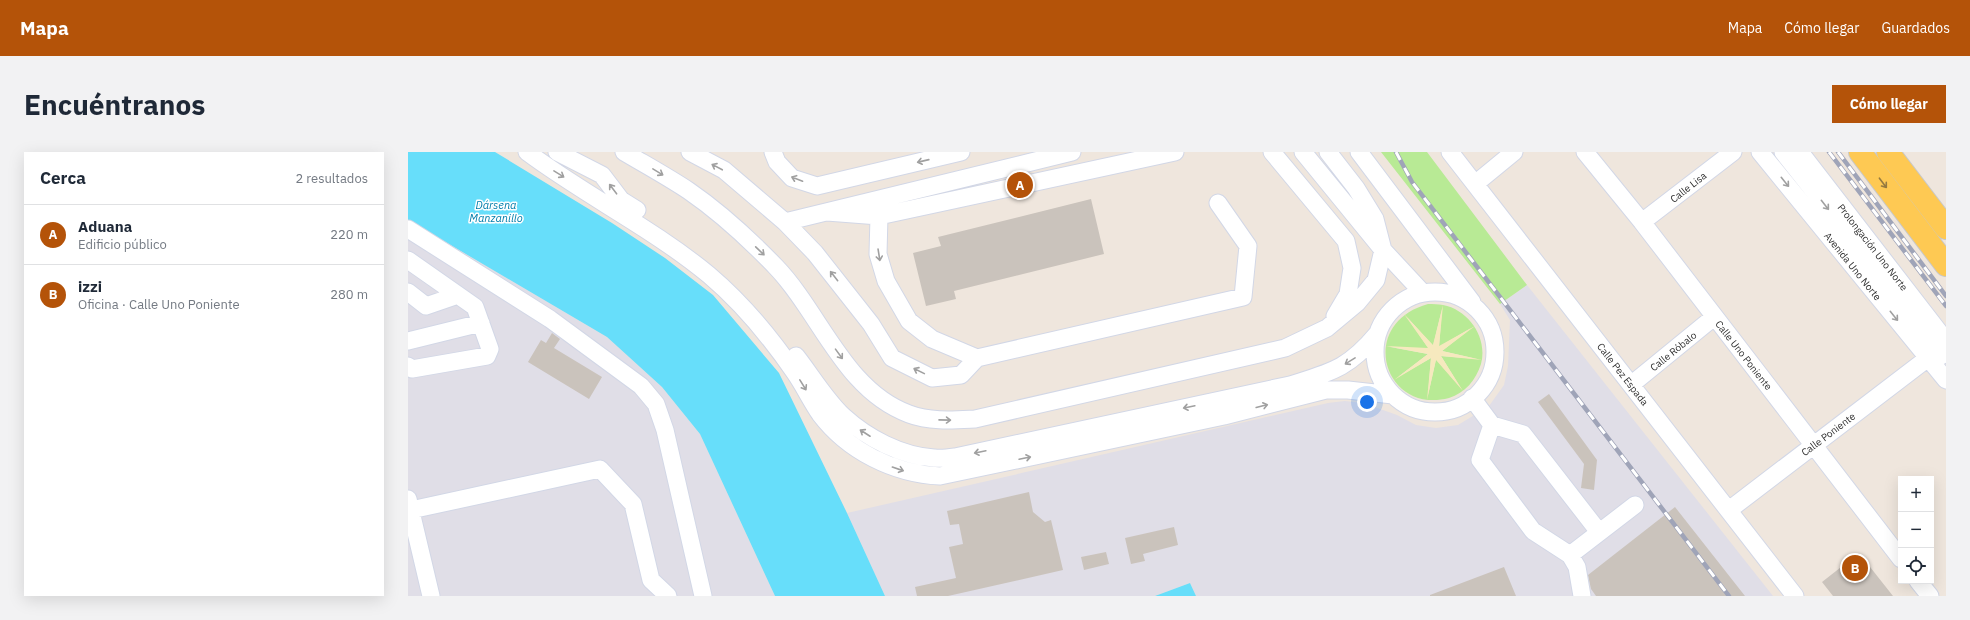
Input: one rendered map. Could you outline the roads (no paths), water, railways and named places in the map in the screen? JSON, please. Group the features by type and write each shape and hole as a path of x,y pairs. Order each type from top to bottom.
{"main road":[{"path":"1860,152 1946,265"},
{"path":"1888,152 1946,228"}],"street":[{"path":"527,152 547,167 652,232 711,277 743,309 773,344 796,374 821,414 833,428 863,452 895,468 910,473 940,476 1224,416 1326,390 1348,390 1393,395"},
{"path":"557,152 602,175 622,200 670,231 734,285 784,341 842,416 868,435 898,450 914,454 934,458 955,457 1290,385 1326,374 1341,367 1355,358 1377,334"},
{"path":"624,152 689,191 734,225 777,268 795,290 858,379 881,401 910,415 942,420 975,419 1285,348 1327,328 1357,304 1376,280 1383,250 1375,219 1356,188 1328,152"},
{"path":"690,152 724,170 786,222 815,252 871,324 892,358 932,378 961,375 977,358 1243,297 1248,246 1218,203"},
{"path":"773,152 777,162 792,178 817,186 961,152"},
{"path":"786,222 1072,152"},
{"path":"827,212 879,216 1175,152"},
{"path":"1272,152 1346,241 1352,268 1348,294 1327,328"},
{"path":"1303,152 1383,250 1423,293"},
{"path":"1359,152 1488,322 1494,340 1495,358 1490,376 1479,392 1465,404 1447,411 1428,412 1409,406 1393,395 1383,382 1376,367 1374,350 1377,334 1384,319 1394,307 1408,298 1423,293 1448,294 1460,297 1476,307"},
{"name":"Calle Pez Espada","path":"1450,152 1632,384 1795,596"},
{"path":"1475,184 1514,152"},
{"name":"Calle Uno Poniente","path":"1585,152 1642,222 1898,555"},
{"name":"Calle Lisa","path":"1642,222 1733,152"},
{"name":"Avenida Uno Norte","path":"1760,152 1946,380"},
{"path":"1783,152 1867,258 1946,363"},
{"name":"Prolongación Uno Norte","path":"1800,152 1946,342"},
{"path":"879,216 878,254 886,281 908,322 932,340 977,358"},
{"path":"408,229 550,319 641,386 656,404 665,430 703,596"},
{"path":"408,260 475,307 490,349 486,356 412,369 408,366"},
{"path":"408,292 426,306 458,295"},
{"name":"Calle Róbalo","path":"1632,384 1714,317"},
{"path":"408,341 481,323"},
{"name":"Calle Poniente","path":"1729,510 1928,358"},
{"path":"1472,398 1492,425 1523,434 1599,532"},
{"path":"1492,425 1480,460 1533,531 1570,556 1577,567 1582,596"},
{"path":"431,596 409,504 600,469 633,504 650,580 668,596"},
{"path":"1570,556 1634,504"},
{"path":"1920,584 1930,596"}],"water":[{"name":"Dársena Manzanillo","path":"408,152 495,152 612,223 665,258 713,295 779,373 847,513 885,596 775,596 700,434 662,387 607,337 408,220"},
{"path":"1190,583 1196,596 1155,596"}],"railway":[{"path":"1396,152 1412,182 1729,596"},
{"path":"1829,152 1946,306"},
{"path":"1838,152 1946,296"}],"place":[{"name":"Aduana","path":"1020,185"},
{"name":"izzi","path":"1855,568"}]}
